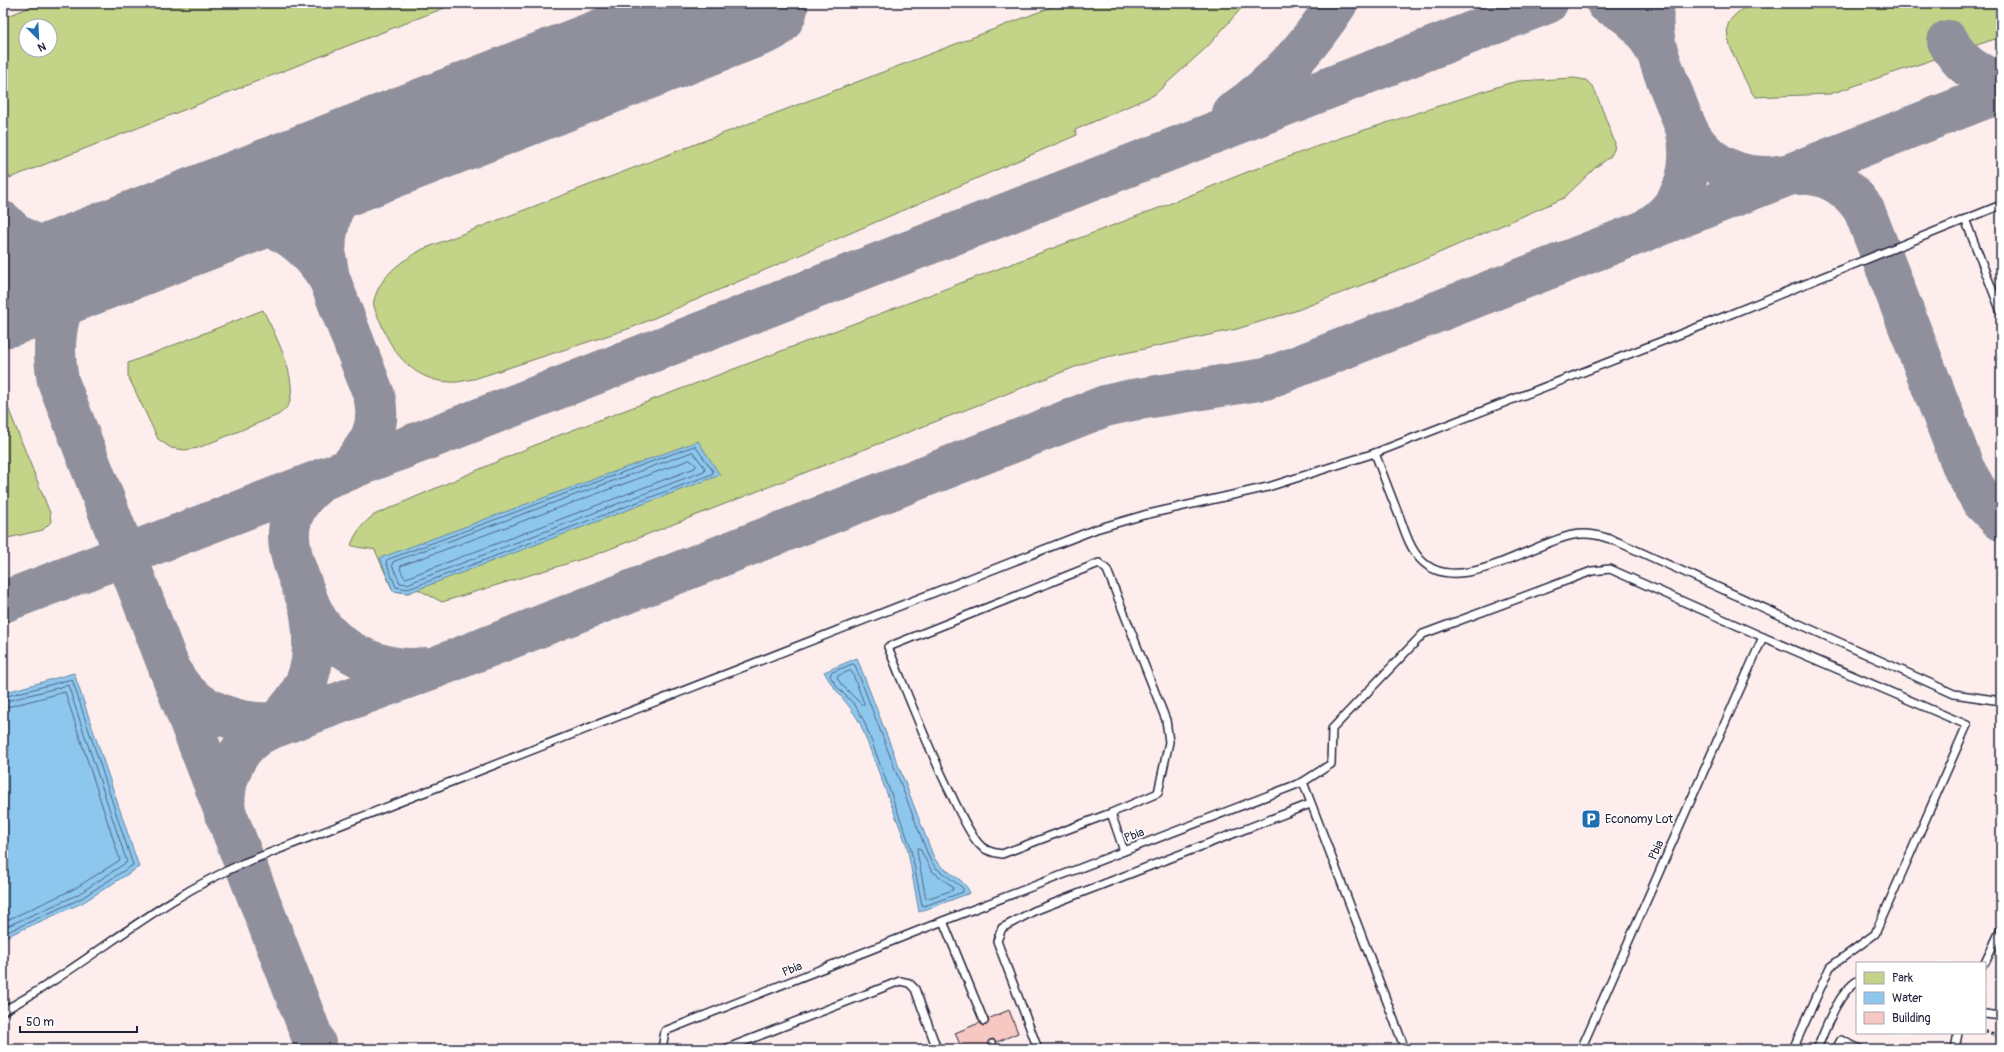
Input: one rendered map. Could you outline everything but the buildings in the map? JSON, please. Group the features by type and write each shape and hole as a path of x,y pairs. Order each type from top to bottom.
{"lane":[{"path":"3,1012 59,978 183,893 218,874 244,863 1096,529 1144,515 1268,487 1375,453 1701,326 2001,204"},
{"path":"1965,219 2001,312"},
{"path":"1375,453 1410,543 1419,558 1432,568 1452,574 1471,572 1564,537 1583,534 1599,536 1618,542 1954,694 2001,701"},
{"path":"1099,563 1107,570 1166,720 1169,742 1158,793 1111,813 1002,854 985,850 978,844 960,812 939,769 888,647 1099,563"},
{"name":"Pbia","path":"662,1049 665,1031 943,921 1303,782 1331,764 1332,729 1423,634 1592,571 1610,568 1763,638 1581,1049"},
{"path":"1763,638 1968,725 1875,934 1830,966 1793,1049"},
{"path":"1303,782 1310,804 1405,1049"},
{"path":"1038,1049 997,942 1002,928 1034,911 1310,804"},
{"path":"1111,813 1124,851"},
{"path":"943,921 984,1021"},
{"path":"1985,962 2001,929"},
{"path":"725,1049 900,981 909,983 915,989 937,1049"},
{"path":"1817,1049 1841,998 1850,985 1856,982"},
{"path":"1986,1014 2001,1016"},
{"path":"1955,1049 1958,1034"},
{"path":"1836,1049 1840,1040 1860,1049"}],"path":[{"path":"1986,1031 2001,1038"}],"shaded area":[{"path":"3,3 2001,3 2001,1049 3,1049"}],"green space":[{"path":"40,3 457,3 10,178 3,162 3,18"},
{"path":"1062,3 1246,3 1207,47 1154,95 1075,130 1077,135 631,328 474,379 459,382 437,380 426,377 416,371 406,364 398,355 386,334 374,305 377,291 393,269 407,258 423,249"},
{"path":"1750,3 2001,3 2001,37 1830,94 1755,97 1750,90 1734,56 1730,46 1727,29 1731,19"},
{"path":"1574,78 1586,80 1594,88 1615,143 1614,150 1610,157 1596,167 1564,198 1398,271 1295,311 1237,329 1093,360 592,556 442,602 417,589 408,593 393,591 375,550 351,545 360,528 374,515 549,439 1164,206 1247,172 1337,139 1506,84 1518,81"},
{"path":"263,310 279,343 288,369 291,382 291,394 287,407 278,415 198,448 185,450 171,448 158,439 128,376 128,363"},
{"path":"3,395 50,513 51,522 43,530 3,539"}],"water":[{"path":"698,441 720,475 408,593 393,591 380,558"},
{"path":"857,658 934,858 938,863 964,883 970,893 919,912 907,846 860,723 824,672"},
{"path":"74,673 139,867 82,903 3,938 3,693"}],"taxiway":[{"path":"1233,113 1263,90 1291,63 1315,34 1337,3"},
{"path":"3,602 451,430 1547,3"},
{"path":"1607,3 1623,11 1636,22 1651,41 1655,49"},
{"path":"1654,3 1653,26 1659,58 1685,126 1692,139 1711,159 1728,169 1746,175 1774,177 1809,174 1828,178 1851,194 1864,210 1964,469 1982,501 2001,520"},
{"path":"1948,41 1952,49 1963,62 1984,76 2001,81"},
{"path":"225,814 224,801 226,788 228,776 233,764 248,743 257,735 269,729 436,667 1105,406 1132,400 1265,379 2001,92"},
{"path":"1650,227 1662,218 1672,207 1680,196 1685,183 1689,156 1689,142 1686,127"},
{"path":"348,470 362,453 372,436 375,427 376,407 374,395 329,278 325,255 326,236 331,213 346,184 364,165 397,142"},
{"path":"196,221 238,221 272,227 287,234 301,245 315,259 329,278"},
{"path":"3,222 15,234 29,242 43,247 74,251 123,248"},
{"path":"126,248 93,265 81,276 71,289 59,317 56,333 55,349 58,381 317,1049"},
{"path":"323,479 299,502 293,514 289,539 295,567 313,613 328,634 339,644 366,659 395,668 425,668"},
{"path":"269,729 294,702 303,689 309,675 313,644 313,627 310,608"},
{"path":"173,675 182,688 194,700 208,709 239,720 256,723 288,722"}],"runway":[{"path":"3,295 756,3"}],"place":[{"name":"Economy Lot","path":"1591,819"}]}
